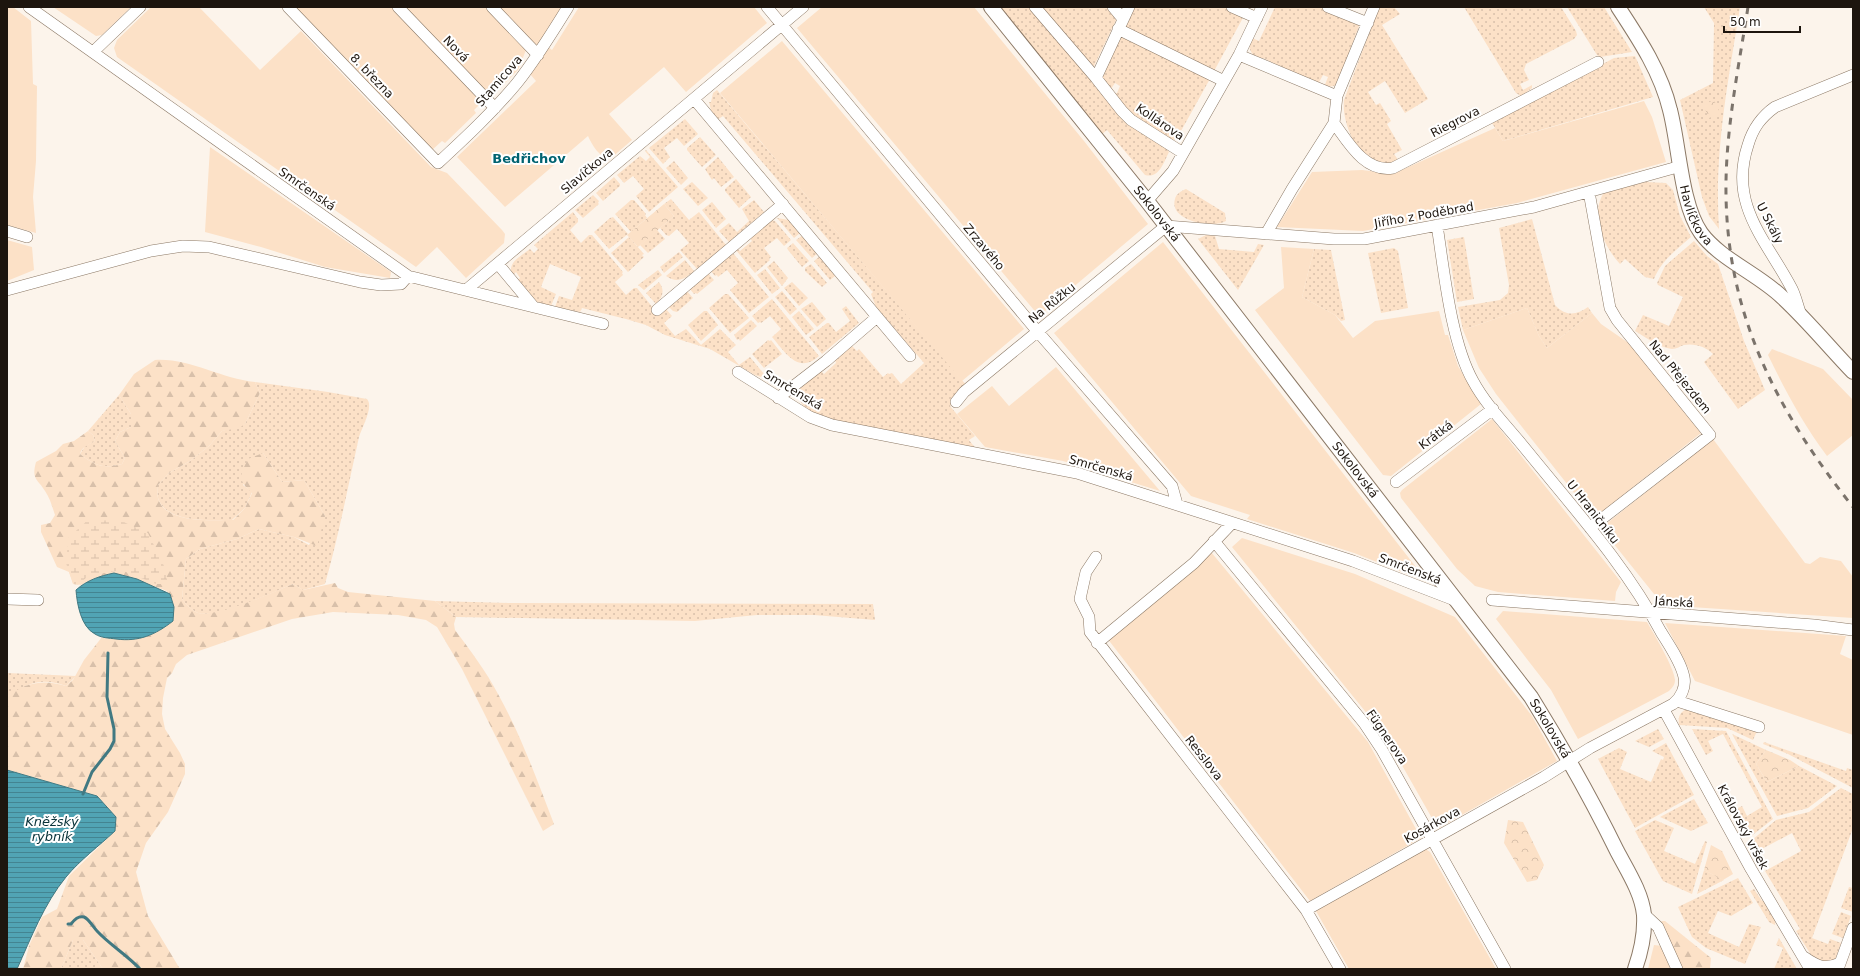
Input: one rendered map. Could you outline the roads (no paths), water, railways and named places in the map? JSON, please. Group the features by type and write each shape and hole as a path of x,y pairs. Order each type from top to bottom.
{"street":[{"name":"Smrčenská","path":"29,7 408,276 603,324"},
{"path":"93,52 140,7"},
{"name":"8. března","path":"288,7 438,164"},
{"name":"Nová","path":"398,7 495,108"},
{"path":"492,7 538,55"},
{"name":"Stamicova","path":"438,164 495,108 538,55 568,7"},
{"name":"Zrzavého","path":"767,7 1038,332 1172,486 1177,504"},
{"name":"Slavíčkova","path":"466,290 803,7"},
{"name":"Sokolovská","path":"991,7 1147,201 1531,697 1570,761 1630,875 1640,900 1644,914 1641,946 1635,969"},
{"path":"1035,7 1096,78 1128,7"},
{"path":"1113,7 1121,24 1224,81"},
{"path":"1232,7 1257,18"},
{"name":"Kollárova","path":"1147,201 1173,171 1239,55 1262,7"},
{"path":"1328,7 1368,23"},
{"path":"1266,234 1334,123 1337,96 1374,7"},
{"name":"Havlíčkova","path":"1618,7 1655,69 1664,88 1671,110 1689,206 1701,233 1716,248 1766,283 1782,297 1853,372"},
{"path":"1239,55 1337,96"},
{"name":"Riegrova","path":"1334,123 1353,149 1366,161 1380,168 1393,168 1598,62"},
{"name":"U Skály","path":"1803,319 1792,290 1752,220 1745,204 1742,169 1745,154 1757,124 1775,107 1853,75"},
{"name":"Kollárova","path":"1096,78 1131,120 1183,153"},
{"path":"694,99 910,356"},
{"name":"Jiřího z Poděbrad","path":"1166,226 1334,239 1364,239 1534,207 1681,166"},
{"name":"Nad Přejezdem","path":"1589,192 1608,298 1614,314 1617,320 1710,435 1590,528"},
{"path":"657,310 783,204"},
{"name":"Na Růžku","path":"956,402 964,392 1166,226"},
{"name":"U Hraničníku","path":"1437,226 1458,341 1473,381 1493,409 1590,528 1633,585 1651,613 1682,671 1684,687 1677,701"},
{"path":"7,231 27,237"},
{"path":"7,290 151,251 183,246 209,247 360,282 381,285 401,284 408,276"},
{"path":"498,264 534,306"},
{"path":"778,398 826,361 877,318"},
{"name":"Smrčenská","path":"738,372 810,417 832,425 1077,473 1353,562 1458,601"},
{"name":"Krátká","path":"1396,482 1493,409"},
{"path":"1097,643 1194,563 1232,523"},
{"name":"Fügnerova","path":"1214,541 1364,723 1382,750 1505,969"},
{"name":"Resslova","path":"1096,557 1086,572 1080,599 1089,617 1090,632 1097,643 1306,910 1340,969"},
{"path":"7,599 38,600"},
{"name":"Jánská","path":"1492,600 1814,625 1853,630"},
{"path":"1570,761 1590,748 1664,710 1677,701 1759,727"},
{"name":"Královský vršek","path":"1664,710 1750,869 1810,969"},
{"name":"Kosárkova","path":"1306,910 1570,761"},
{"path":"1644,914 1658,927 1677,969"},
{"path":"1802,956 1821,966 1830,968 1839,966 1853,928"}],"water":[{"path":"114,573 137,579 170,594 174,607 173,621 153,634 124,640 102,637 90,631 83,621 77,602 76,590 94,579"},
{"name":"Kněžský rybník","path":"7,770 97,796 116,817 115,831 77,865 58,887 38,922 17,969 7,969"}],"waterway":[{"path":"83,794 92,772 110,749 114,741 114,729 107,697 108,653"},
{"path":"68,924 71,924 78,917 86,918 102,936 140,969"}],"railway":[{"path":"1748,7 1734,94 1727,159 1726,181 1728,228 1734,273 1745,315 1760,356 1778,395 1800,433 1825,470 1853,507"}],"district":[{"name":"Bedřichov","path":"529,158"}]}
